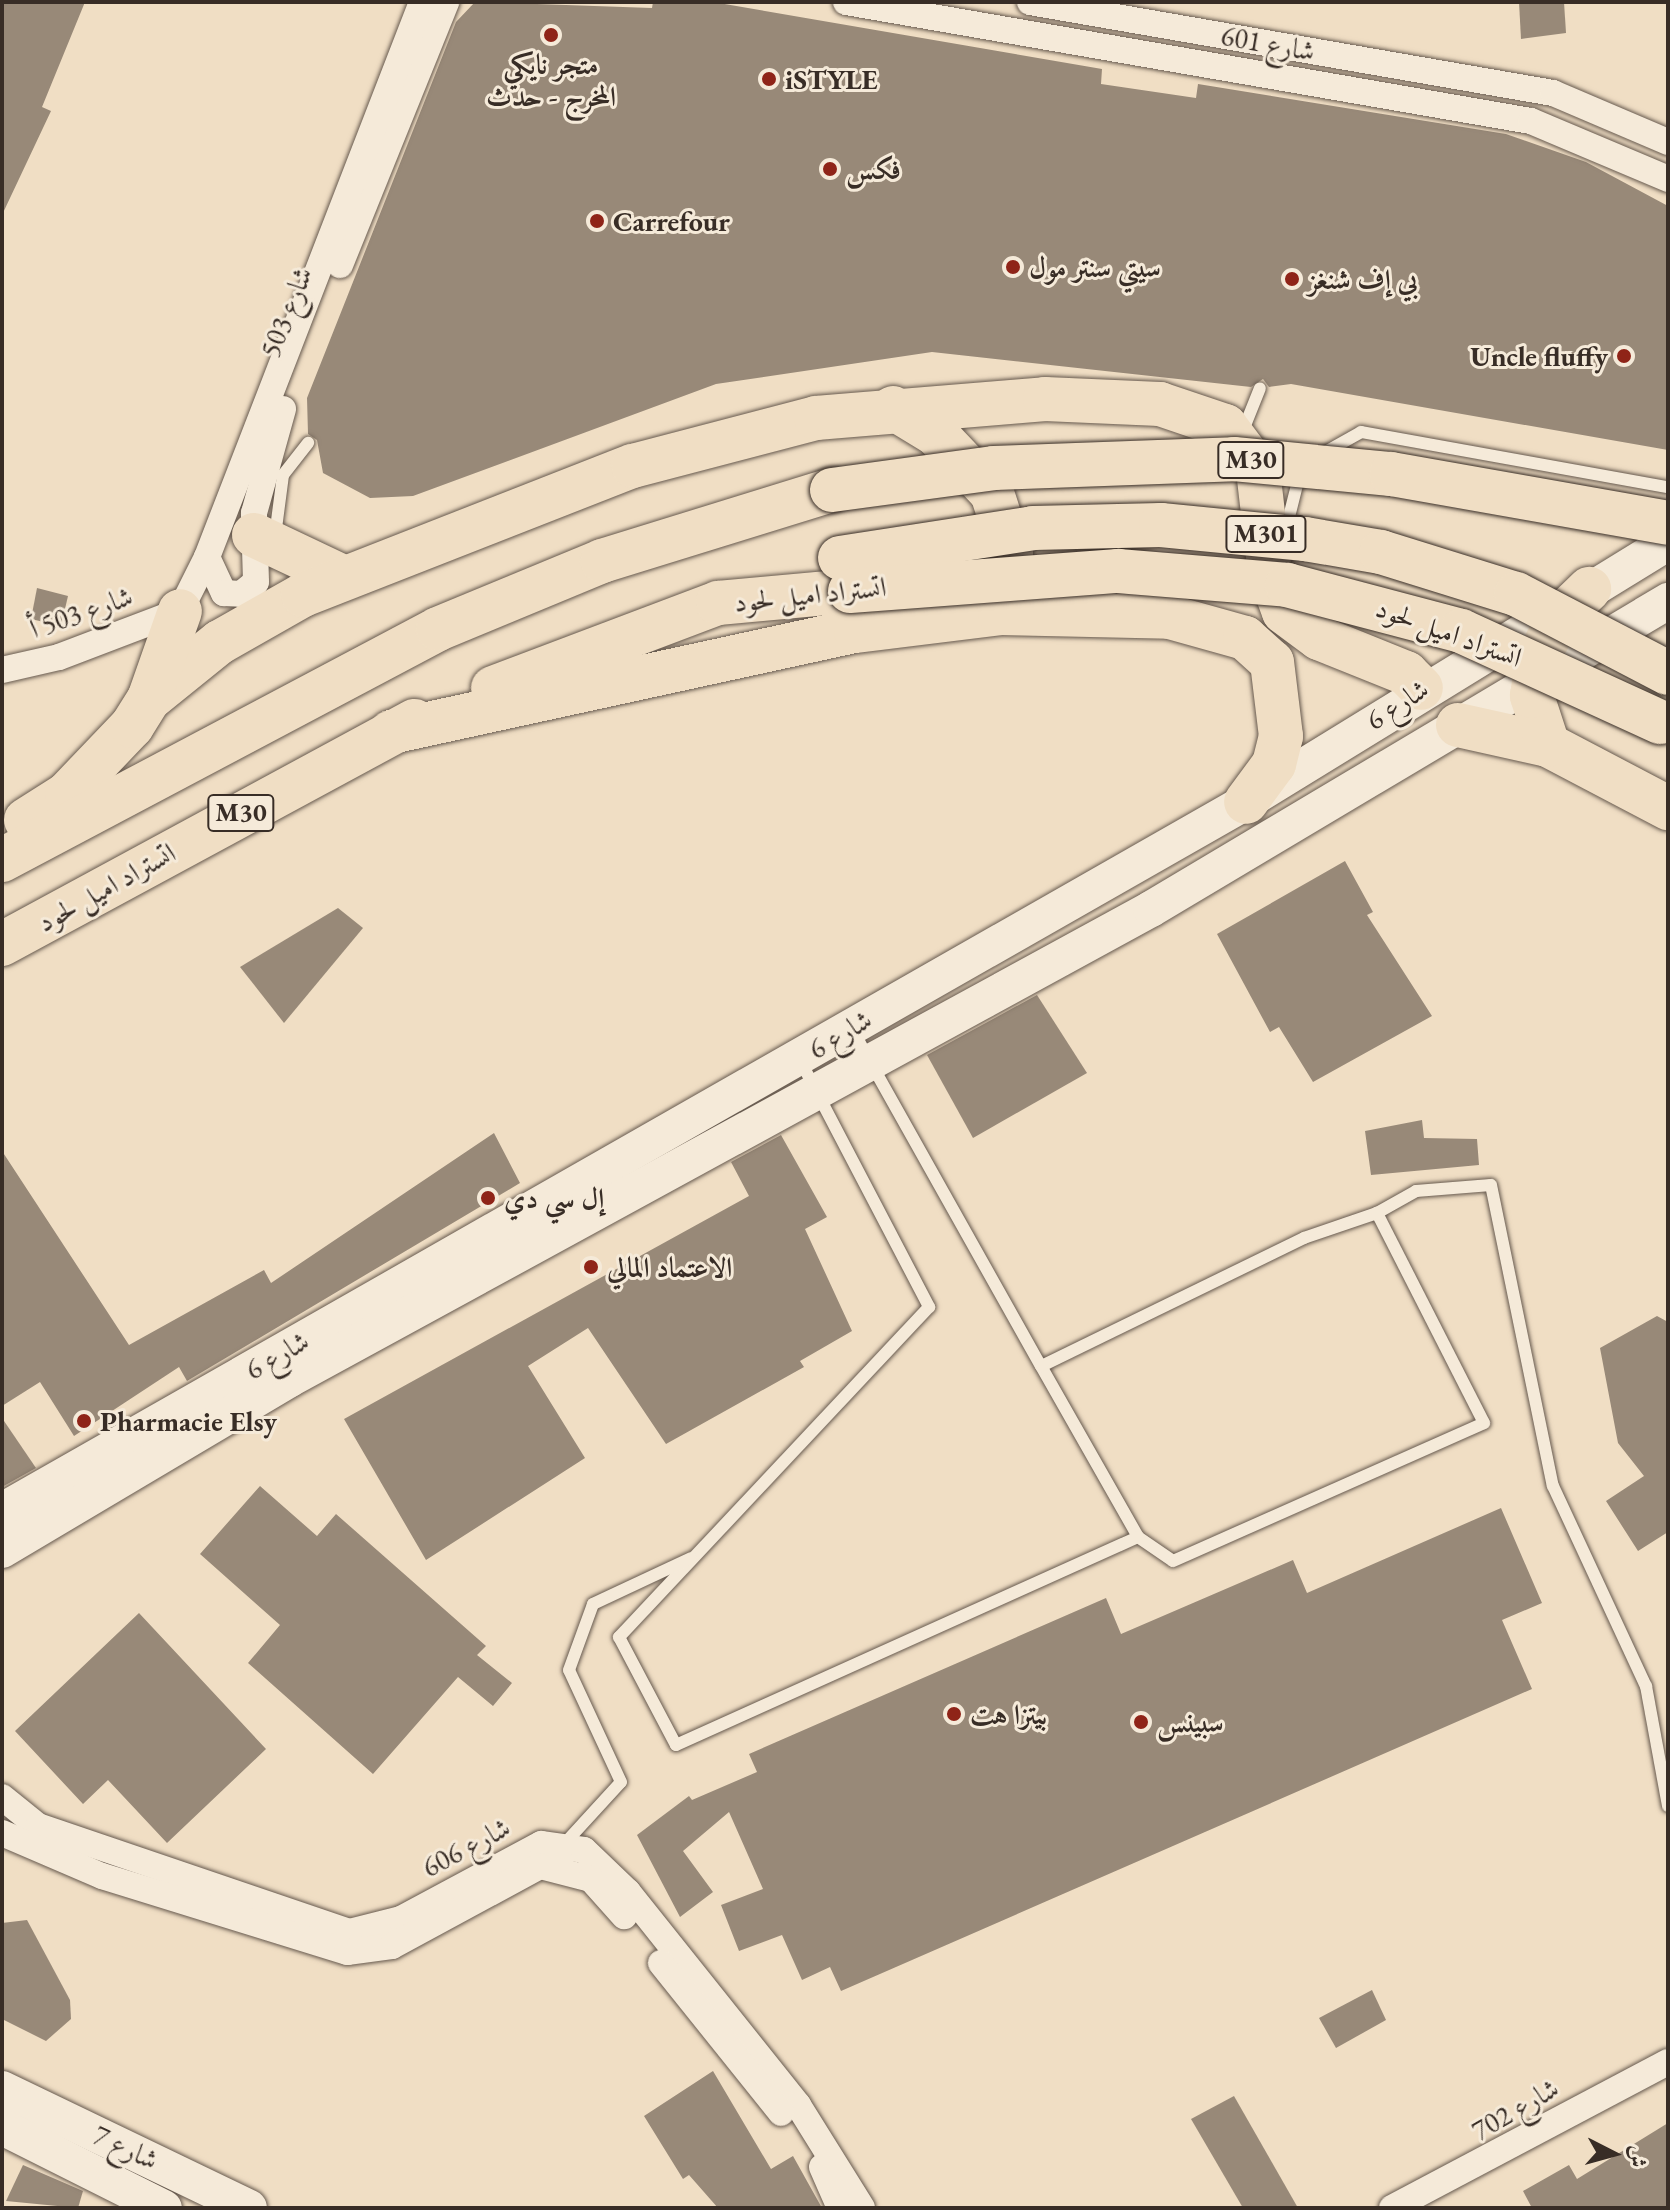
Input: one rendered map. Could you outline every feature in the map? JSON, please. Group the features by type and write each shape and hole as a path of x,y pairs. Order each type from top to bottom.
{"highway":[{"path":"2,839 97,767 149,699 220,642 343,577 704,442 893,408 1045,399 1160,404 1208,416 1240,440 1258,470 1270,574 1281,736 1274,764 1246,802"},
{"path":"893,408 936,434 992,493 1011,552 1000,613"},
{"name":"M30","path":"2,860 438,629 602,561 817,494 994,468 1185,457 1288,463 1668,523"},
{"name":"M301","path":"718,603 840,558 1033,528 1161,525 1305,539 1381,552 1516,594 1668,673"},
{"path":"264,541 343,577"},
{"name":"اتستراد اميل لحود","path":"2,944 391,732 484,692 718,603 1064,573 1287,585 1461,631 1668,726"},
{"path":"1548,745 1533,707 1533,679 1546,638 1589,589"},
{"path":"149,699 180,611"},
{"path":"391,732 856,631 1000,613 1170,617 1221,628 1275,633 1406,673 1421,688"},
{"path":"1458,725 1548,745 1668,808"}],"main road":[{"name":"شارع 6","path":"860,1042 1151,909 1338,768 1421,688 1668,542"},
{"name":"شارع 6","path":"2,1550 860,1042 1246,802 1338,768 1406,758 1533,679 1668,601"},
{"path":"1406,758 1425,726 1421,688"},
{"name":"شارع 6","path":"2,1511 806,1073"},
{"name":"شارع 7","path":"2,2089 249,2208"},
{"name":"شارع 7","path":"2,2127 164,2208"}],"street":[{"name":"شارع 503","path":"180,611 207,557 422,2"},
{"name":"شارع 503","path":"207,557 217,589 241,594 256,582 264,541 259,483 279,418 446,2"},
{"name":"شارع 601","path":"846,2 886,16 1531,121 1668,179"},
{"name":"شارع 601","path":"1030,2 1553,93 1668,142"},
{"name":"شارع 503 أ","path":"2,670 59,657 180,611"},
{"name":"شارع 606","path":"2,1797 38,1826 297,1919 368,1941 518,1852 566,1842"},
{"name":"شارع 606","path":"2,1833 102,1876 284,1938 368,1941 414,1936 522,1872 573,1869 611,1899 774,2104 829,2177 840,2208"},
{"path":"566,1842 604,1866 628,1892 826,2142 862,2208"},
{"name":"شارع 702","path":"1392,2208 1668,2062"}],"lane":[{"path":"1240,440 1260,388"},
{"path":"1275,633 1282,545 1301,467 1361,432 1668,487"},
{"path":"264,541 280,483 308,443"},
{"path":"860,1042 1138,1537 1173,1561 1484,1423 1377,1213"},
{"path":"806,1073 929,1307 619,1637 676,1745 1138,1537"},
{"path":"1041,1366 1304,1238 1377,1213 1416,1191 1491,1185 1553,1486 1646,1686 1668,1806"},
{"path":"566,1842 621,1782 569,1670 593,1604 697,1555"}],"building":[{"path":"2,2 85,2 42,107 51,111 2,215"},
{"name":"سيتي سنتر مول","path":"475,2 652,8 653,2 713,2 1102,69 1101,84 1196,98 1198,84 1506,134 1586,162 1668,206 1668,450 1291,384 1269,387 1263,379 1251,387 932,352 716,384 413,496 370,498 323,473 317,440 308,434 307,398 456,22"},
{"path":"1519,2 1564,2 1566,33 1521,39"},
{"path":"37,588 68,596 61,626 31,619"},
{"path":"1345,861 1373,912 1367,915 1432,1016 1313,1082 1279,1027 1270,1032 1217,934"},
{"path":"338,908 363,928 284,1023 240,967"},
{"path":"1037,995 1087,1073 973,1138 927,1055"},
{"path":"1422,1120 1424,1138 1477,1139 1479,1165 1371,1175 1365,1131"},
{"path":"494,1133 520,1183 187,1381 179,1367 74,1436 40,1382 2,1406 2,1151 129,1345 264,1270 271,1283"},
{"path":"781,1135 827,1217 805,1229 852,1331 800,1361 804,1367 666,1444 588,1328 528,1366 585,1458 426,1560 344,1419 749,1196 731,1162"},
{"path":"1657,1316 1668,1322 1668,1532 1638,1551 1606,1501 1644,1476 1618,1443 1600,1348"},
{"path":"2,1418 36,1468 2,1487"},
{"path":"260,1486 317,1536 336,1514 486,1646 477,1655 512,1683 493,1706 458,1677 373,1774 248,1663 280,1625 200,1554"},
{"name":"سبينس","path":"1501,1508 1542,1603 1502,1620 1532,1689 841,1991 830,1967 802,1980 782,1935 739,1951 721,1905 763,1889 729,1812 683,1851 713,1892 680,1917 637,1835 689,1796 692,1800 757,1772 749,1754 1106,1598 1121,1634 1293,1560 1307,1593"},
{"path":"139,1613 266,1749 167,1843 108,1780 83,1804 15,1731"},
{"path":"27,1920 70,2000 71,2019 46,2041 2,2019 2,1923"},
{"path":"1372,1990 1386,2020 1336,2048 1319,2018"},
{"path":"713,2071 771,2169 793,2156 822,2208 718,2208 689,2175 683,2179 644,2116"},
{"path":"1234,2096 1298,2208 1243,2208 1191,2119"},
{"path":"1668,2123 1668,2208 1532,2208 1523,2191 1569,2165 1577,2179"},
{"path":"23,2165 83,2191 78,2208 6,2201"}],"place":[{"name":"متجر نايكي المخرج - حدث","path":"551,35"},
{"name":"iSTYLE","path":"769,79"},
{"name":"فكس","path":"830,169"},
{"name":"Carrefour","path":"597,221"},
{"name":"سيتي سنتر مول","path":"1013,267"},
{"name":"بي إف شنغز","path":"1292,279"},
{"name":"Uncle fluffy","path":"1624,356"},
{"name":"إل سي دي","path":"488,1198"},
{"name":"الاعتماد المالي","path":"591,1267"},
{"name":"Pharmacie Elsy","path":"84,1421"},
{"name":"بيتزا هت","path":"954,1714"},
{"name":"سبينس","path":"1141,1722"}]}
